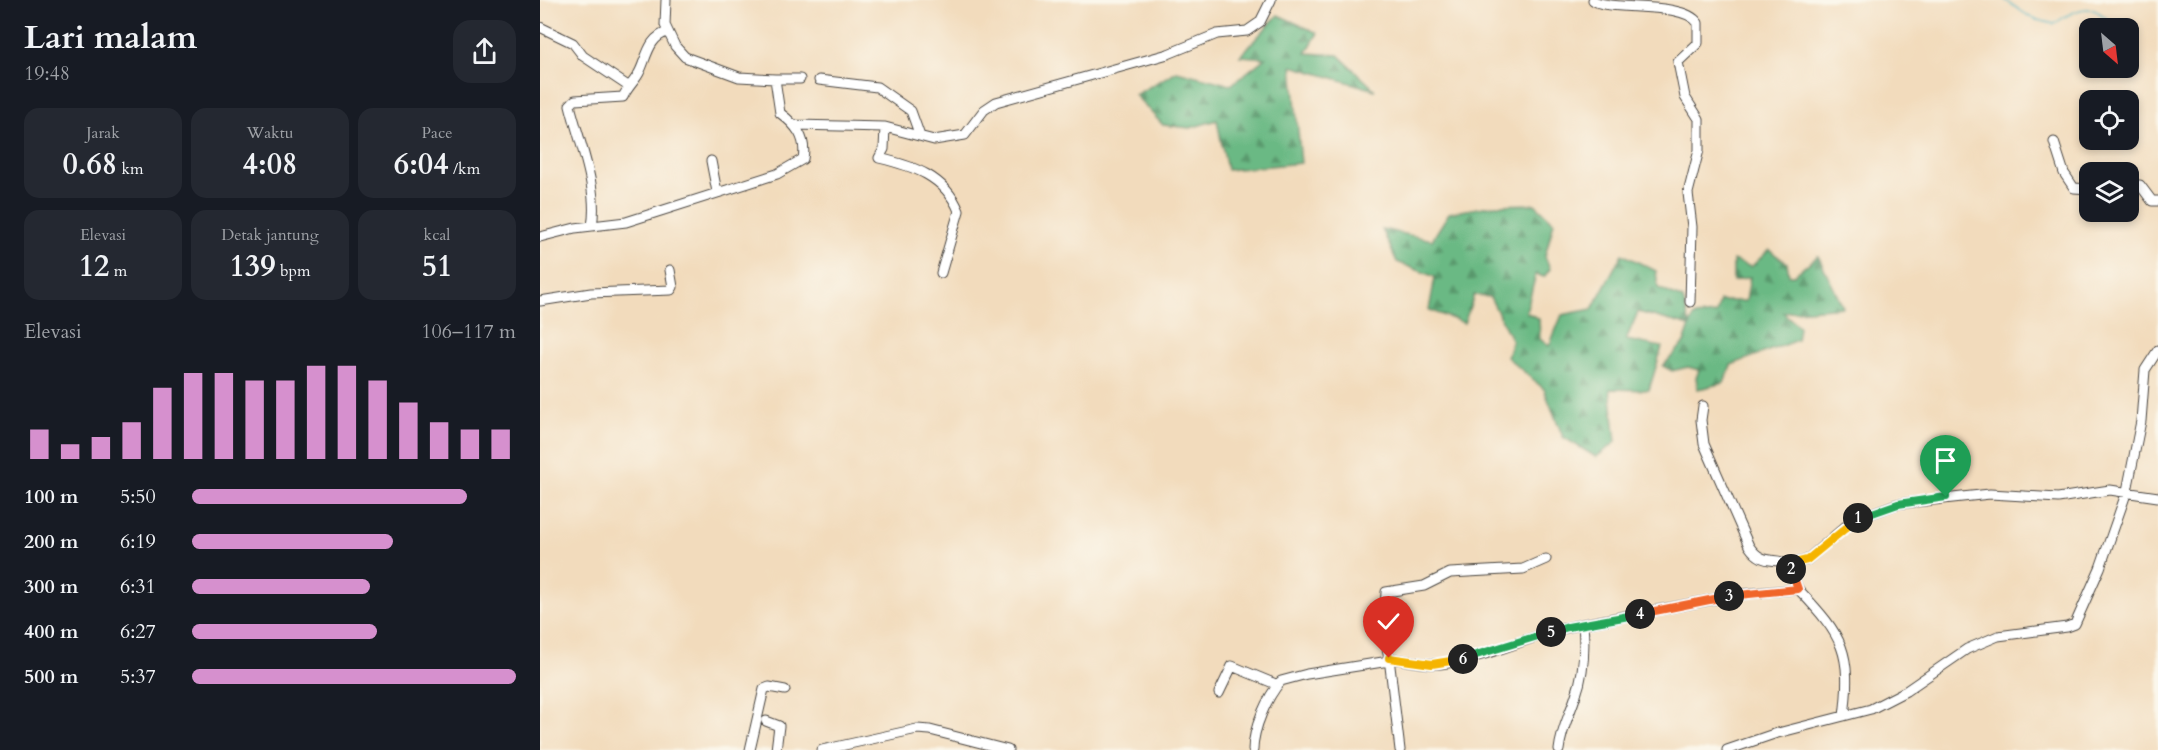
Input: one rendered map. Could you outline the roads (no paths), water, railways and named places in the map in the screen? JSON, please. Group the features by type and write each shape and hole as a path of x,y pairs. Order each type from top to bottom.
{"street":[{"path":"666,0 664,20 668,32 676,48 694,62 723,69 739,77 800,79"},
{"path":"795,124 885,127 934,140 965,135 984,110 996,102 1168,54 1217,34 1247,31 1260,22 1271,0"},
{"path":"1593,0 1602,5 1630,3 1666,7 1688,13 1698,23 1698,43 1678,62 1685,97 1699,119 1699,150 1688,193 1692,226 1690,302"},
{"path":"540,27 573,43 583,56 628,86"},
{"path":"592,226 594,202 591,185 570,105 578,99 621,98 639,74 653,41 660,34 668,32"},
{"path":"540,237 592,226 626,222 777,174 802,162 803,140 795,124 781,114 775,79"},
{"path":"819,80 877,87 911,111 920,136"},
{"path":"885,127 884,149 879,158 922,170 945,187 959,211 941,273"},
{"path":"2054,142 2064,173 2074,188 2079,188"},
{"path":"711,160 717,192"},
{"path":"2139,185 2152,201 2158,201"},
{"path":"540,301 591,293 668,291 673,287 670,270"},
{"path":"1727,750 1774,734 1871,709 1904,692 1964,650 1998,636 2075,624 2100,568 2127,491 2141,421 2145,370 2158,350"},
{"path":"1703,406 1701,420 1704,444 1747,542 1760,558 1787,565 1807,560 1853,520 1898,504 1979,495 2051,498 2095,491 2127,491 2158,497"},
{"path":"1400,750 1384,633 1386,592 1424,586 1450,573 1523,569 1546,559"},
{"path":"1787,565 1798,589 1825,617 1842,647 1847,675 1844,716"},
{"path":"1253,750 1257,732 1278,685 1284,680 1389,659 1445,663 1480,655 1583,624 1742,594 1798,589"},
{"path":"1559,750 1562,730 1576,696 1580,677 1584,654 1583,624"},
{"path":"1219,693 1232,666 1278,685"},
{"path":"750,750 764,689 769,687 785,690"},
{"path":"766,720 779,726 776,750"},
{"path":"822,750 917,729 930,730 1008,750"}],"waterway":[{"path":"2005,0 2033,19 2054,24 2079,10 2086,9 2100,13 2106,18"}]}
